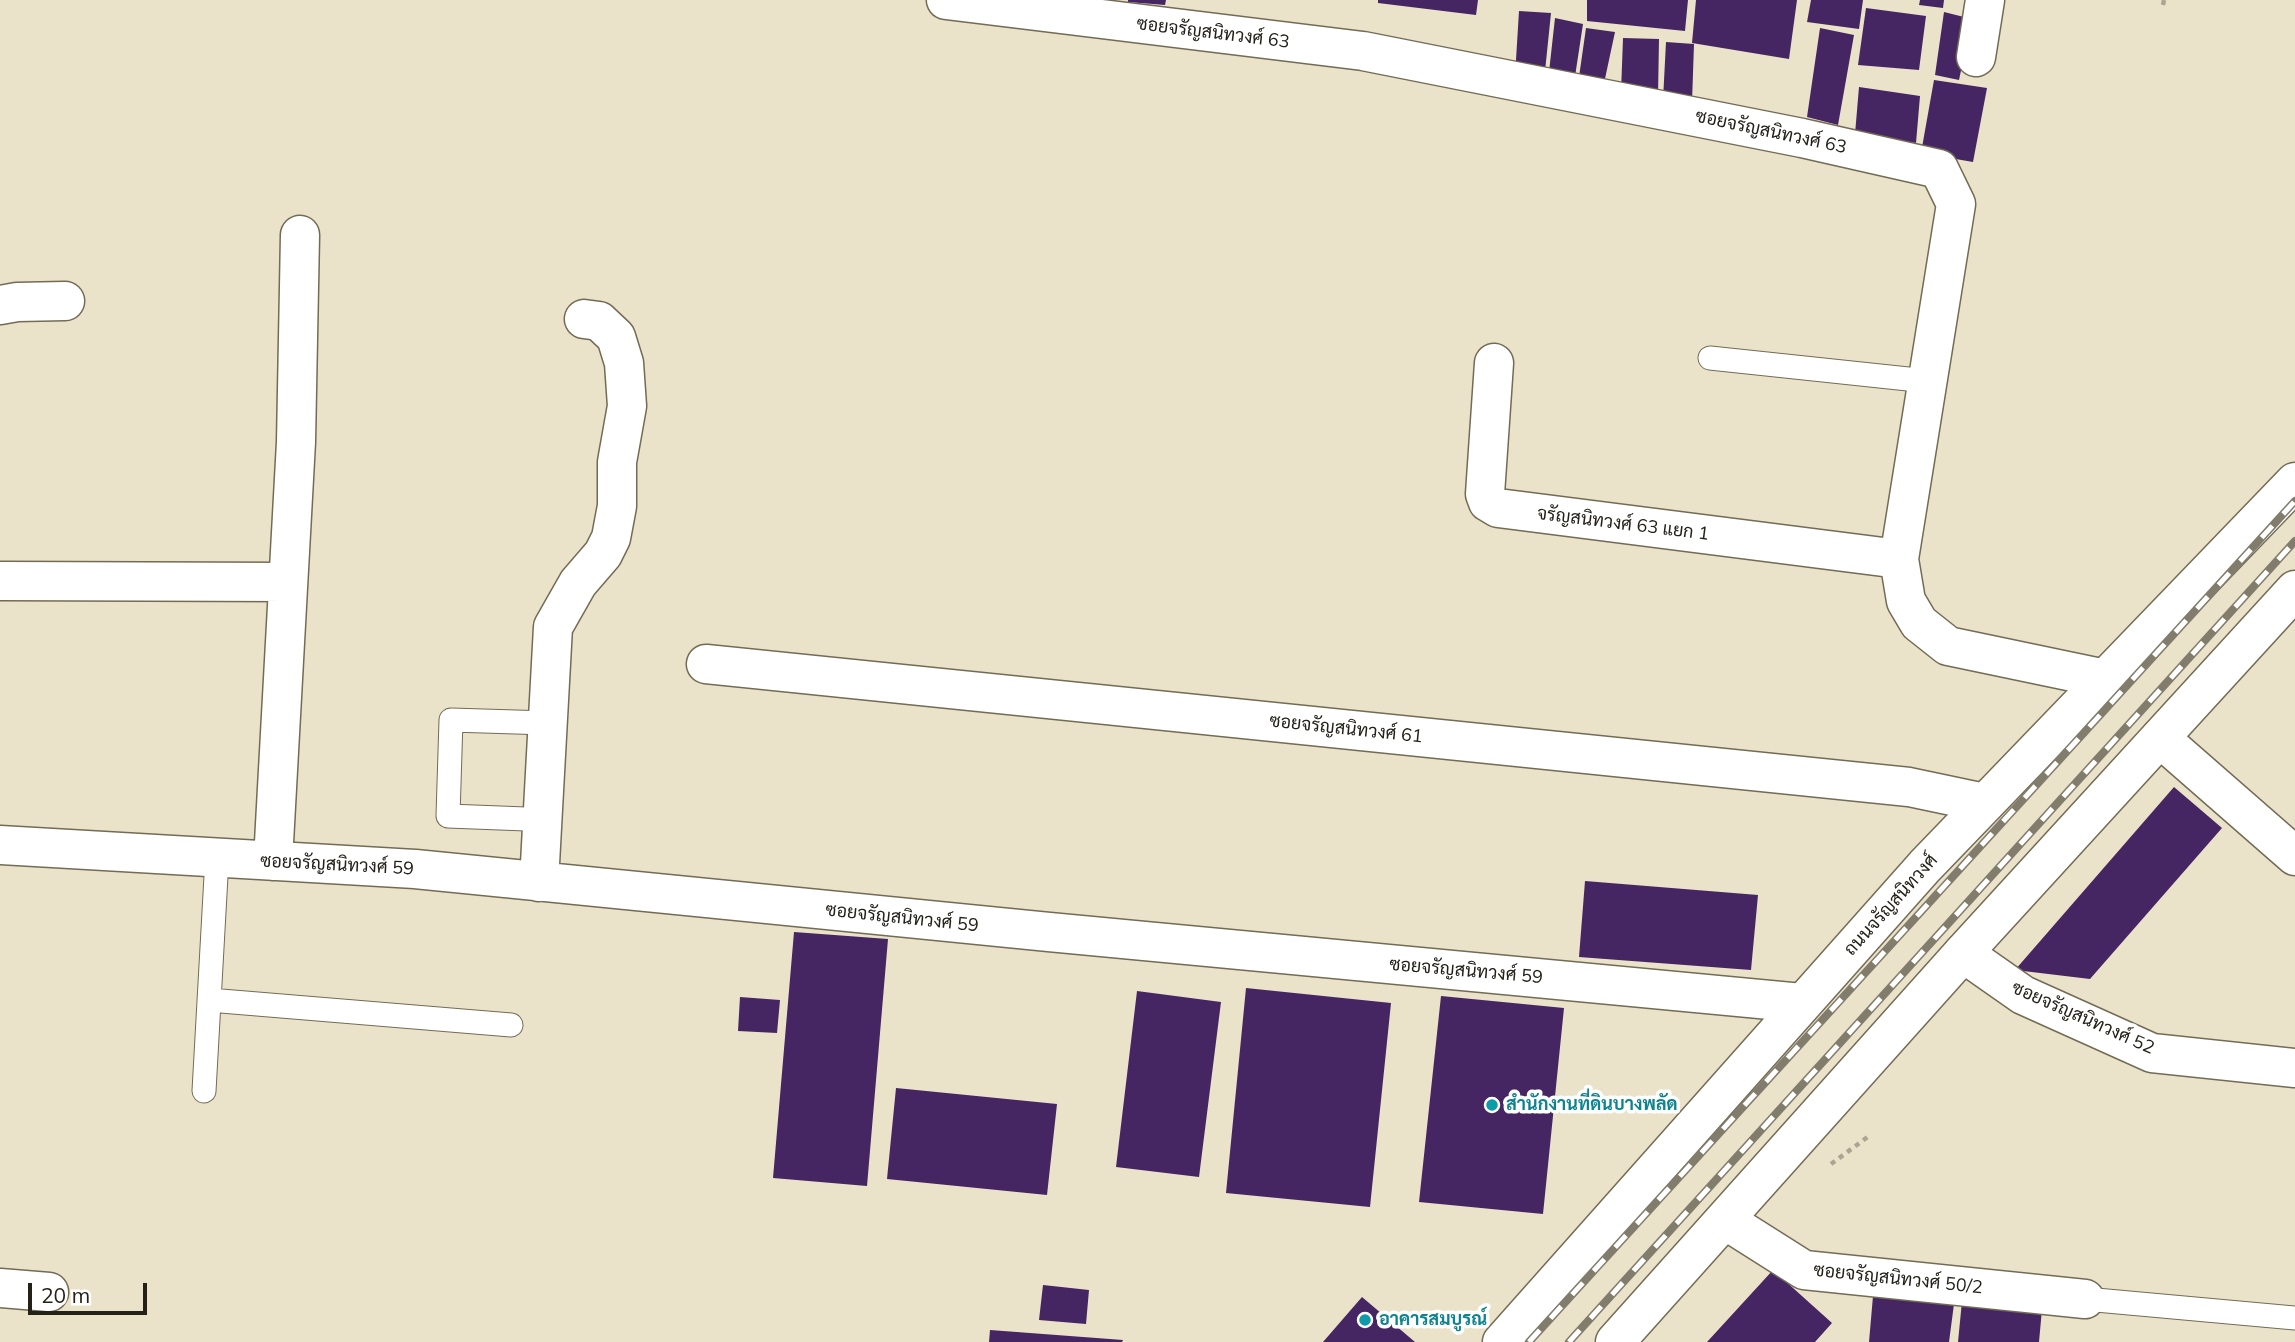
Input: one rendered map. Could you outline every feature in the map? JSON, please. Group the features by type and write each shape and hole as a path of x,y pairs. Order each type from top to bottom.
{"street":[{"name":"ซอยจรัญสนิทวงศ์ 63","path":"946,0 1363,51 1802,138 1939,169 1956,204 1899,559 1906,601 1919,623 1948,646 2106,679"},
{"path":"1976,57 1985,0"},
{"path":"273,861 296,442 300,235"},
{"path":"0,305 65,301"},
{"path":"539,882 553,627 578,583 603,554 611,538 617,506 618,462 627,406 624,363 615,337 599,321 584,318"},
{"name":"จรัญสนิทวงศ์ 63 แยก 1","path":"1494,363 1485,494 1488,502 1499,508 1899,559"},
{"name":"ถนนจรัญสนิทวงศ์","path":"1502,1342 1925,866 2295,482"},
{"path":"0,581 288,582"},
{"path":"1615,1342 1963,953 2295,590"},
{"name":"ซอยจรัญสนิทวงศ์ 61","path":"706,664 1909,787 1985,803"},
{"path":"2160,738 2295,856"},
{"name":"ซอยจรัญสนิทวงศ์ 59","path":"0,845 415,869 1802,1003"},
{"name":"ซอยจรัญสนิทวงศ์ 52","path":"1963,953 2023,995 2152,1053 2295,1068"},
{"name":"ซอยจรัญสนิทวงศ์ 50/2","path":"1725,1220 1804,1270 2085,1299"},
{"path":"0,1288 50,1292"}],"lane":[{"path":"1710,358 1927,381"},
{"path":"526,819 448,817 451,720 548,723"},
{"path":"204,1091 217,858"},
{"path":"209,1000 511,1024"},
{"path":"2085,1299 2295,1318"}],"path":[{"path":"1830,1165 1869,1136"}],"building":[{"path":"1128,0 1166,0 1165,5"},
{"path":"1378,0 1478,0 1476,15 1378,3"},
{"path":"1587,0 1688,0 1685,31 1587,21"},
{"path":"1696,0 1797,0 1789,59 1692,43"},
{"path":"1811,0 1863,0 1859,29 1807,22"},
{"path":"1920,0 1944,0 1943,8 1919,5"},
{"path":"1866,8 1926,16 1919,70 1858,65"},
{"path":"1519,11 1551,13 1544,81 1515,76"},
{"path":"1944,12 1972,19 1959,80 1935,75"},
{"path":"1555,18 1583,24 1574,83 1548,81"},
{"path":"1586,28 1615,32 1603,88 1578,84"},
{"path":"1820,28 1854,35 1838,125 1807,117"},
{"path":"1623,38 1659,39 1658,96 1621,92"},
{"path":"1666,42 1694,44 1692,102 1663,100"},
{"path":"1934,80 1987,88 1973,162 1921,153"},
{"path":"1859,87 1920,96 1916,143 1855,134"},
{"path":"2174,787 2222,828 2090,979 2015,970"},
{"path":"1585,881 1758,895 1751,970 1579,957"},
{"path":"794,932 888,939 867,1186 773,1178"},
{"path":"1246,988 1391,1003 1370,1207 1226,1193"},
{"path":"1137,991 1221,1002 1199,1177 1116,1167"},
{"name":"สำนักงานที่ดินบางพลัด","path":"1441,996 1564,1008 1543,1214 1419,1202"},
{"path":"740,997 780,1000 777,1033 738,1031"},
{"path":"896,1088 1057,1104 1047,1195 887,1179"},
{"path":"1773,1270 1832,1323 1815,1342 1707,1342"},
{"path":"1043,1285 1089,1290 1086,1324 1039,1320"},
{"path":"1873,1296 1954,1304 1949,1342 1869,1342"},
{"name":"อาคารสมบูรณ์","path":"1362,1297 1415,1342 1323,1342"},
{"path":"1962,1301 2042,1309 2039,1342 1958,1342"},
{"path":"990,1330 1123,1340 989,1342"}],"railway":[{"path":"1529,1342 2295,501"},
{"path":"1569,1342 2295,541"}],"place":[{"name":"สำนักงานที่ดินบางพลัด","path":"1492,1105"},
{"name":"อาคารสมบูรณ์","path":"1365,1320"}]}
